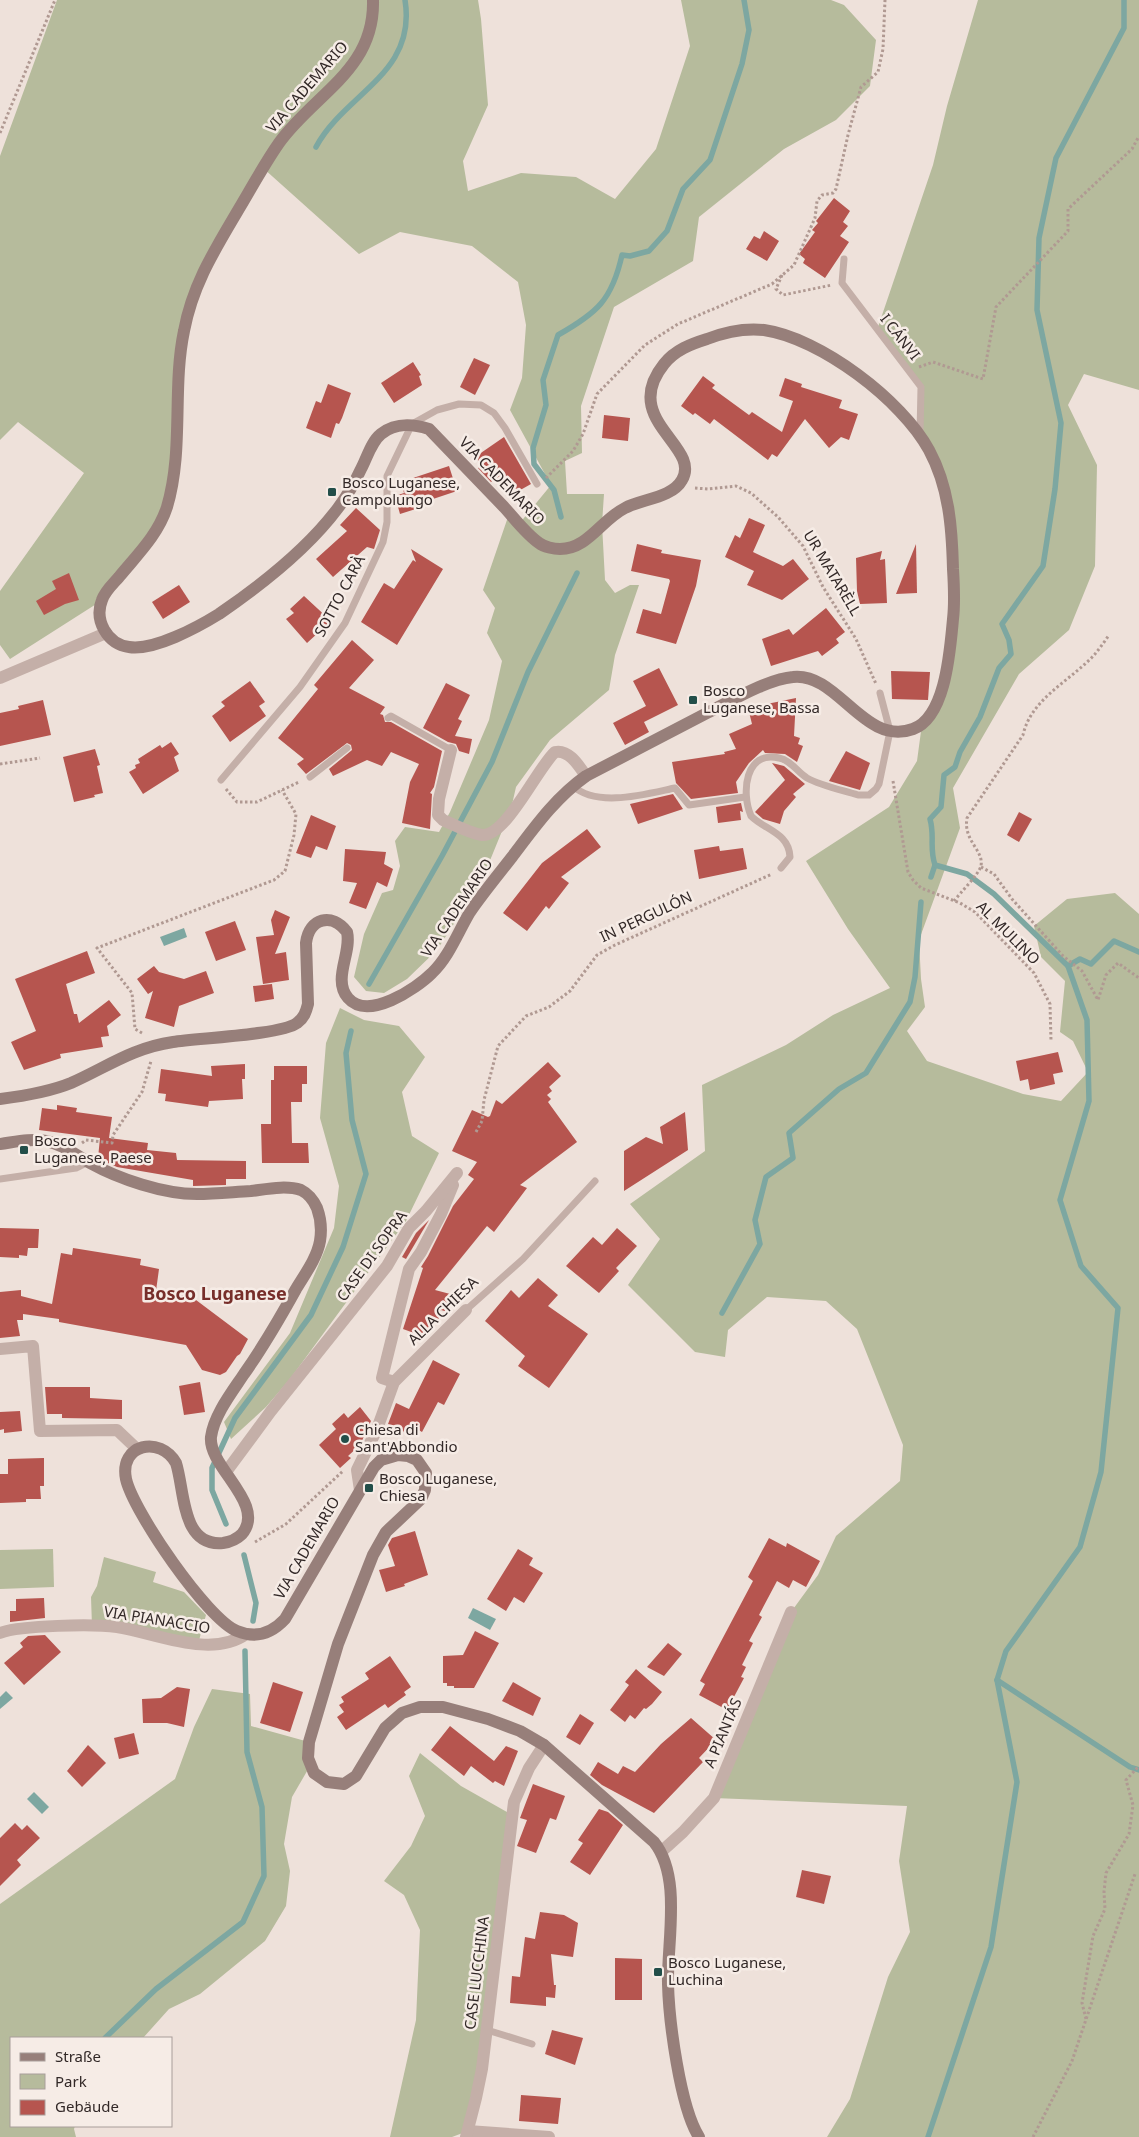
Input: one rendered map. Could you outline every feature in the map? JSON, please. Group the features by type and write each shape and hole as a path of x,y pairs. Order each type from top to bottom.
{"street":[{"name":"VIA CADEMARIO","path":"106,633 99,615 104,596 148,544 167,508 176,454 182,336 187,313 205,266 279,142 341,79 360,55 369,34 373,0"},
{"name":"VIA CADEMARIO","path":"0,1099 27,1095 62,1086 122,1056 157,1045 277,1031 296,1024 306,1014 308,1004 306,943 311,927 317,922 326,920 335,922 347,932 348,946 342,971 342,985 354,1003 376,1006 408,991 427,978 439,965 482,896 547,812 573,786 586,776 747,693 783,678 794,676 816,681 870,722 890,731 899,732 914,729 934,712 945,674 954,610 952,537 948,500 941,476 920,437 888,400 863,378 836,359 780,334 766,331 742,330 712,337 690,345 672,356 659,372 652,391 651,400 656,421 683,457 685,469 679,484 665,493 624,508 602,524 589,539 575,547 558,549 541,545 430,429 412,424"},
{"path":"0,678 106,633 120,645 133,648 141,647 178,635 219,614 298,551 323,526 349,492 380,435 396,426 412,424"},
{"path":"451,750 438,807 438,815 447,822 481,835 492,831 515,811 527,789 554,752 561,752 573,759 586,776"},
{"path":"0,1144 34,1140 47,1141 72,1151 88,1162 118,1176 166,1189 195,1194 275,1188 298,1189 309,1194 315,1204 320,1216 321,1229 315,1257 269,1336 234,1388 216,1420 211,1442 221,1465 243,1500 246,1509 247,1524 239,1537 232,1541 213,1543 204,1540 193,1530 187,1514 179,1471 172,1456 166,1451 151,1446 137,1449 128,1458 126,1464 126,1478 150,1527 177,1569 215,1613 232,1629 246,1634"},
{"name":"CASE DI SOPRA","path":"221,1465 271,1410 388,1266 409,1228 426,1211 457,1173 441,1214 421,1252 409,1269 382,1378 394,1382"},
{"name":"ALLA CHIESA","path":"360,1490 357,1470 377,1430 394,1382 466,1310"},
{"path":"0,1349 33,1346 40,1432 117,1430 137,1449"},
{"name":"VIA CADEMARIO","path":"246,1634 258,1635 278,1627 291,1610 360,1490 381,1460 389,1456 408,1456 417,1460 426,1473 426,1490 421,1499 394,1523 379,1544 338,1644 309,1742 308,1758 314,1772 320,1778 336,1784 344,1784 350,1781 360,1769 389,1723 402,1713 420,1707 442,1707 488,1719 520,1731 544,1745 662,1850"},
{"name":"A PIANTÁS","path":"662,1850 683,1832 714,1798 791,1612"},
{"name":"VIA PIANACCIO","path":"0,1633 19,1629 109,1626 212,1646 226,1644 246,1634"},
{"name":"CASE LUCCHINA","path":"544,1745 529,1768 514,1802 486,2030 476,2098 467,2134 549,2137"},
{"path":"662,1850 670,1884 668,1984 672,2026 685,2102 691,2122 699,2137"}],"lane":[{"path":"842,283 844,258"},
{"name":"I CÁNVI","path":"842,283 921,387 920,437"},
{"path":"412,424 437,410 459,404 481,405 494,413 537,484"},
{"name":"SOTTO CARÀ","path":"221,780 300,687 345,623 383,542 387,522 387,476 412,424"},
{"path":"781,868 790,857 790,850 775,831 751,816 745,797 747,777 759,762 776,757 785,760 812,780 858,795 869,795 879,784 890,731 880,693"},
{"path":"388,718 391,716 451,750"},
{"path":"310,777 347,748"},
{"path":"573,786 582,792 601,797 634,797 675,788 689,805 745,797"},
{"path":"0,1179 76,1168 88,1162"},
{"name":"ALLA CHIESA","path":"466,1310 523,1259 596,1181"},
{"path":"486,2030 532,2044"}],"path":[{"path":"0,133 55,0"},
{"path":"842,283 783,295 776,289 782,275 794,264 815,218 817,201 822,195 833,193 836,189 861,88 878,72 883,49 884,0"},
{"path":"908,370 933,362 983,379 996,307 1068,231 1068,209 1132,149 1139,136"},
{"name":"UR MATARÈLL","path":"698,488 708,489 736,486 751,493 778,517 803,546 823,586 856,639 880,693"},
{"path":"954,901 981,867 980,858 967,835 967,818 1023,735 1025,724 1031,714 1059,685 1095,654 1109,635"},
{"name":"AL MULINO","path":"884,755 890,763 908,872 913,880 922,888 975,912 1034,973 1050,1004 1051,1041"},
{"path":"0,764 40,758"},
{"path":"221,780 237,802 257,802 310,777"},
{"path":"72,1151 86,1140 112,1143 113,1135 142,1092 157,1045 136,1029 132,993 97,948 274,880 283,874 294,835 296,814 282,790"},
{"path":"981,867 994,874 1012,899 1063,956 1082,971 1098,1000 1106,975 1118,964 1139,978"},
{"name":"IN PERGULÓN","path":"476,1132 482,1121 484,1100 498,1046 526,1016 549,1007 570,991 597,956 603,952 762,880 781,868"},
{"path":"250,1544 286,1524 348,1465"},
{"path":"1086,2020 1082,2003 1093,1936 1105,1909 1106,1873 1129,1834 1133,1805 1126,1780 1139,1766"},
{"path":"1033,2137 1072,2061 1136,1874"}],"green space":[{"path":"57,0 478,0 488,105 463,161 468,191 521,173 576,177 615,199 656,149 690,46 681,0 831,0 844,5 876,40 870,86 836,120 784,149 699,217 693,261 614,307 581,406 582,453 565,461 567,494 604,494 602,524 605,580 615,593 630,585 639,585 615,655 609,690 550,740 516,787 511,809 482,880 437,950 407,979 384,993 366,991 354,977 364,934 382,893 393,890 400,866 395,841 405,827 439,832 450,812 489,720 502,661 487,633 495,608 483,590 509,514 519,524 551,485 510,410 522,378 526,325 518,282 472,246 400,232 359,254 263,168 187,313 167,507 101,601 10,659 0,645 0,591 84,473 18,422 0,440 0,156"},
{"path":"978,0 1139,0 1139,390 1084,374 1068,405 1097,465 1095,566 1069,630 1019,674 953,788 960,828 919,940 925,1007 907,1031 927,1061 1023,1094 1061,1101 1088,1072 1073,1041 1060,1032 1065,981 1041,957 1034,926 1067,899 1115,893 1139,914 1139,2137 827,2137 850,2099 888,1977 910,1932 899,1861 907,1806 714,1798 791,1612 818,1575 836,1536 900,1481 903,1445 857,1329 826,1301 767,1297 728,1330 725,1357 695,1352 628,1285 660,1239 630,1204 705,1151 702,1085 786,1045 833,1015 890,988 848,929 806,861 889,807 917,761 922,724 932,715 951,636 948,500 920,437 921,387 877,330 933,165 947,106"},
{"path":"340,1008 364,1020 399,1026 425,1057 402,1092 412,1136 439,1153 406,1221 290,1379 266,1407 231,1439 224,1422 290,1333 334,1228 339,1186 320,1118 326,1043"},
{"path":"53,1549 54,1587 0,1589 0,1550"},
{"path":"104,1557 156,1572 153,1582 184,1592 206,1615 198,1644 92,1626 91,1597 97,1586"},
{"path":"212,1689 250,1694 251,1726 309,1742 310,1766 292,1797 284,1844 290,1871 286,1906 265,1941 200,1994 169,2009 144,2037 10,2037 10,2127 75,2127 76,2137 0,2137 0,1904 175,1779 194,1727"},
{"path":"420,1753 461,1786 512,1815 468,2131 452,2137 390,2137 416,2020 420,1930 404,1895 384,1881 411,1846 425,1816 409,1776"}],"water":[{"path":"184,928 187,937 164,946 160,937"},
{"path":"473,1608 496,1619 490,1630 468,1618"},
{"path":"6,1691 13,1698 0,1709 0,1697"},
{"path":"34,1792 49,1807 42,1814 27,1799"}],"building":[{"path":"834,198 850,211 843,222 848,226 840,236 849,242 825,278 803,263 805,259 799,254 815,232 812,230 818,223 816,221"},
{"path":"764,231 779,241 767,261 746,249 754,236 760,239"},
{"path":"474,358 490,365 475,395 460,387"},
{"path":"413,362 421,375 419,376 422,385 394,403 381,383"},
{"path":"703,376 715,385 712,388 749,415 752,412 782,432 793,401 779,396 785,378 802,384 801,387 842,400 839,408 858,414 849,440 841,437 829,448 805,419 777,457 772,454 768,460 714,419 710,424 681,406"},
{"path":"328,384 351,393 342,418 339,424 336,423 331,438 306,428 316,401 321,403"},
{"path":"604,415 630,418 628,441 602,438"},
{"path":"504,437 531,484 515,493 500,476 491,482 478,468 482,465 475,457"},
{"path":"449,466 457,491 421,503 422,507 400,514 395,496 404,493 401,482"},
{"path":"356,508 380,530 374,549 367,547 333,577 316,559 347,531 340,525"},
{"path":"749,518 765,525 753,552 783,566 793,559 809,579 782,600 747,585 754,571 725,557 735,535 740,538"},
{"path":"637,544 662,550 661,553 701,560 696,586 676,644 636,633 643,609 661,614 670,581 669,579 631,571"},
{"path":"916,544 917,593 896,594"},
{"path":"411,549 443,569 397,645 361,622 384,583 394,589 413,560 416,562"},
{"path":"882,551 880,560 885,559 887,603 860,604 857,591 856,558"},
{"path":"69,573 79,600 65,604 44,615 36,601 56,589 52,581"},
{"path":"179,585 190,602 163,619 152,602"},
{"path":"304,596 331,621 307,643 286,619 294,613 290,609"},
{"path":"826,608 845,632 836,639 839,643 822,656 818,651 771,666 762,639 789,629 793,635"},
{"path":"352,640 374,660 349,688 385,707 380,714 383,715 385,722 391,722 442,751 434,787 430,793 432,794 430,829 402,823 410,782 419,764 391,752 382,766 367,760 333,776 329,769 352,750 351,745 347,743 306,774 297,764 304,759 278,738 318,689 314,685"},
{"path":"659,668 678,705 644,722 649,732 625,745 613,723 646,706 633,681"},
{"path":"891,671 930,672 928,700 892,699"},
{"path":"250,681 265,702 259,706 266,716 230,742 212,716 225,706 221,702"},
{"path":"446,683 470,695 458,719 462,721 455,736 472,739 469,754 459,751 456,744 448,742 423,728"},
{"path":"796,698 794,736 800,738 798,744 803,746 797,762 785,754 765,753 763,750 749,763 736,782 738,793 691,799 676,783 672,762 725,754 724,752 736,749 729,734 752,724 748,708"},
{"path":"43,700 51,735 0,746 0,713 19,709 18,706"},
{"path":"171,742 179,754 174,757 179,771 143,794 129,772 136,768 135,765 140,763 138,759 160,745 162,748"},
{"path":"95,749 100,765 97,766 103,793 74,802 63,757"},
{"path":"846,751 870,763 860,790 829,781"},
{"path":"772,763 784,766 805,784 793,794 796,797 784,811 780,824 763,819 755,812 785,780"},
{"path":"673,794 683,809 638,824 630,804"},
{"path":"741,803 743,812 740,811 741,820 718,823 716,807"},
{"path":"1019,812 1032,819 1019,842 1007,835"},
{"path":"311,815 336,826 327,850 316,846 311,858 296,853"},
{"path":"587,829 601,847 561,877 569,883 549,909 546,906 527,931 503,913 542,863"},
{"path":"719,846 720,851 743,848 747,869 699,879 694,850"},
{"path":"345,849 386,852 384,864 393,869 387,887 377,882 366,909 349,903 357,883 343,881"},
{"path":"275,910 290,917 275,954 286,952 289,980 263,984 256,937 274,935 271,920"},
{"path":"235,921 246,950 216,961 205,932"},
{"path":"87,951 95,973 66,984 74,1014 77,1014 79,1023 109,1000 121,1015 107,1026 109,1036 101,1037 103,1047 60,1054 61,1058 24,1070 11,1042 36,1031 15,979"},
{"path":"154,966 159,972 184,979 206,971 214,993 179,1006 174,1027 145,1018 153,991 148,994 137,979"},
{"path":"272,984 274,999 255,1002 253,986"},
{"path":"1058,1052 1063,1072 1053,1074 1055,1084 1030,1090 1028,1079 1020,1081 1016,1061"},
{"path":"548,1062 561,1076 549,1087 552,1091 547,1095 551,1099 548,1102 577,1142 520,1185 527,1188 494,1232 487,1226 435,1290 454,1295 448,1312 441,1310 438,1321 434,1319 431,1329 428,1328 425,1337 403,1329 423,1268 421,1267 453,1206 474,1179 468,1175 477,1162 452,1151 472,1110 488,1117 490,1116 496,1100 502,1104"},
{"path":"245,1064 245,1079 242,1079 243,1099 209,1101 208,1107 165,1101 166,1094 158,1093 161,1069 212,1076 211,1066"},
{"path":"274,1066 307,1066 307,1084 302,1084 302,1102 291,1102 292,1143 308,1143 309,1163 262,1163 261,1124 271,1124 271,1080 274,1080"},
{"path":"57,1105 77,1108 76,1112 112,1117 109,1138 148,1143 147,1150 176,1153 177,1160 246,1161 246,1179 226,1179 226,1185 193,1186 193,1180 117,1167 108,1163 108,1161 98,1158 100,1138 39,1130 42,1108 57,1110"},
{"path":"685,1112 688,1150 624,1191 624,1151 646,1137 663,1144 660,1127"},
{"path":"429,1220 406,1259 402,1257 416,1233"},
{"path":"0,1228 39,1229 38,1248 28,1248 27,1256 19,1255 19,1258 0,1257"},
{"path":"617,1228 637,1246 616,1268 619,1271 599,1293 566,1266 593,1237 602,1245"},
{"path":"73,1248 141,1259 140,1265 159,1269 156,1291 192,1297 248,1339 240,1354 226,1372 220,1375 202,1370 186,1345 59,1322 59,1319 23,1314 23,1320 17,1320 20,1336 0,1338 0,1292 21,1290 21,1296 52,1304 61,1253 72,1255"},
{"path":"538,1278 558,1295 548,1306 588,1334 549,1388 518,1366 525,1356 485,1321 511,1290 519,1298"},
{"path":"433,1360 460,1374 444,1405 438,1402 422,1432 417,1429 413,1436 388,1424 396,1403 409,1409"},
{"path":"200,1382 205,1412 184,1415 179,1386"},
{"path":"45,1387 90,1387 90,1398 122,1400 122,1419 62,1418 62,1414 47,1414"},
{"name":"Chiesa di Sant'Abbondio","path":"360,1407 371,1421 360,1445 348,1456 351,1458 340,1468 319,1445 336,1429 332,1424 344,1413 348,1418"},
{"path":"20,1411 22,1431 4,1433 4,1429 0,1430 0,1412"},
{"path":"44,1458 44,1486 40,1486 41,1499 26,1499 26,1502 0,1503 0,1474 8,1474 8,1459"},
{"path":"415,1531 428,1575 404,1584 405,1586 386,1592 379,1570 395,1566 388,1545 392,1538"},
{"path":"769,1538 786,1547 787,1543 820,1561 806,1587 793,1580 789,1588 777,1581 759,1615 762,1617 749,1641 753,1643 742,1665 746,1667 741,1677 744,1678 727,1710 699,1695 705,1684 700,1681 753,1581 748,1577"},
{"path":"518,1549 533,1558 529,1565 543,1573 524,1603 514,1597 506,1611 487,1599"},
{"path":"44,1598 45,1618 10,1622 10,1611 16,1611 16,1599"},
{"path":"475,1631 499,1643 474,1688 447,1686 447,1683 443,1683 443,1656 463,1655"},
{"path":"45,1635 61,1652 24,1685 4,1663 23,1647 20,1643 28,1636"},
{"path":"668,1643 682,1654 664,1676 647,1667"},
{"path":"390,1656 411,1687 404,1692 406,1695 388,1708 385,1704 346,1730 337,1717 344,1712 339,1705 344,1702 341,1697 369,1679 365,1673"},
{"path":"636,1669 662,1692 635,1719 630,1715 625,1722 610,1710 629,1685 625,1682"},
{"path":"273,1682 303,1692 290,1732 260,1723"},
{"path":"513,1682 541,1698 533,1716 502,1701"},
{"path":"177,1687 190,1689 184,1727 167,1723 143,1723 142,1699 161,1698"},
{"path":"580,1714 594,1723 580,1745 566,1737"},
{"path":"691,1718 716,1740 699,1758 703,1762 654,1813 602,1785 590,1775 598,1762 618,1774 623,1766 635,1772 661,1744"},
{"path":"450,1726 494,1761 506,1746 518,1751 504,1786 495,1781 493,1783 471,1766 464,1776 431,1750"},
{"path":"134,1733 139,1754 119,1759 114,1738"},
{"path":"88,1745 106,1763 82,1787 67,1771"},
{"path":"533,1784 565,1796 556,1820 550,1818 536,1853 517,1846 527,1820 520,1818"},
{"path":"599,1809 608,1812 623,1825 590,1875 570,1862 583,1843 578,1840"},
{"path":"15,1823 22,1830 27,1825 40,1838 17,1860 21,1865 0,1886 0,1838"},
{"path":"802,1870 831,1876 824,1904 796,1897"},
{"path":"540,1912 564,1915 578,1923 573,1957 551,1954 554,1985 556,1985 555,1998 546,1997 546,2006 510,2003 512,1976 520,1977 525,1937 535,1939"},
{"path":"615,1958 642,1959 642,2000 615,2000"},
{"path":"552,2030 583,2038 575,2065 545,2054"},
{"path":"521,2095 561,2098 558,2124 519,2121"}],"waterway":[{"path":"316,147 329,128 390,65 400,47 406,25 405,0"},
{"path":"561,517 554,490 534,464 533,448 546,405 543,380 558,335 583,320 601,304 613,283 622,255 630,256 649,251 667,231 683,189 710,160 742,64 749,30 744,0"},
{"path":"928,2137 991,1947 1017,1782 997,1680 1006,1651 1080,1547 1101,1472 1118,1308 1081,1266 1060,1200 1089,1101 1087,1020 1068,966 994,894 967,874 935,865 932,853 930,819 941,807 944,775 955,767 960,752 980,717 999,668 1011,654 1009,640 1002,624 1043,566 1055,489 1061,423 1037,310 1039,238 1056,158 1124,28 1124,0"},
{"path":"369,984 442,856 492,762 528,672 577,573"},
{"path":"931,877 935,865"},
{"path":"722,1313 760,1244 755,1220 766,1177 793,1158 789,1133 839,1089 866,1073 910,1002 915,977 921,902"},
{"path":"1068,966 1080,959 1091,964 1114,941 1139,952"},
{"path":"226,1524 212,1490 212,1468 235,1418 311,1315 343,1247 366,1174 352,1120 346,1053 351,1031"},
{"path":"244,1555 256,1603 253,1621"},
{"path":"106,2037 156,1989 243,1922 264,1876 262,1807 247,1752 245,1651"},
{"path":"997,1680 1130,1767 1139,1770"}],"place":[{"name":"Bosco Luganese, Campolungo","path":"332,492"},
{"name":"Bosco Luganese, Bassa","path":"693,700"},
{"name":"Bosco Luganese, Paese","path":"24,1150"},
{"name":"Chiesa di Sant'Abbondio","path":"345,1439"},
{"name":"Bosco Luganese, Chiesa","path":"369,1488"},
{"name":"Bosco Luganese, Luchina","path":"658,1972"}],"district":[{"name":"Bosco Luganese","path":"215,1294"}]}
